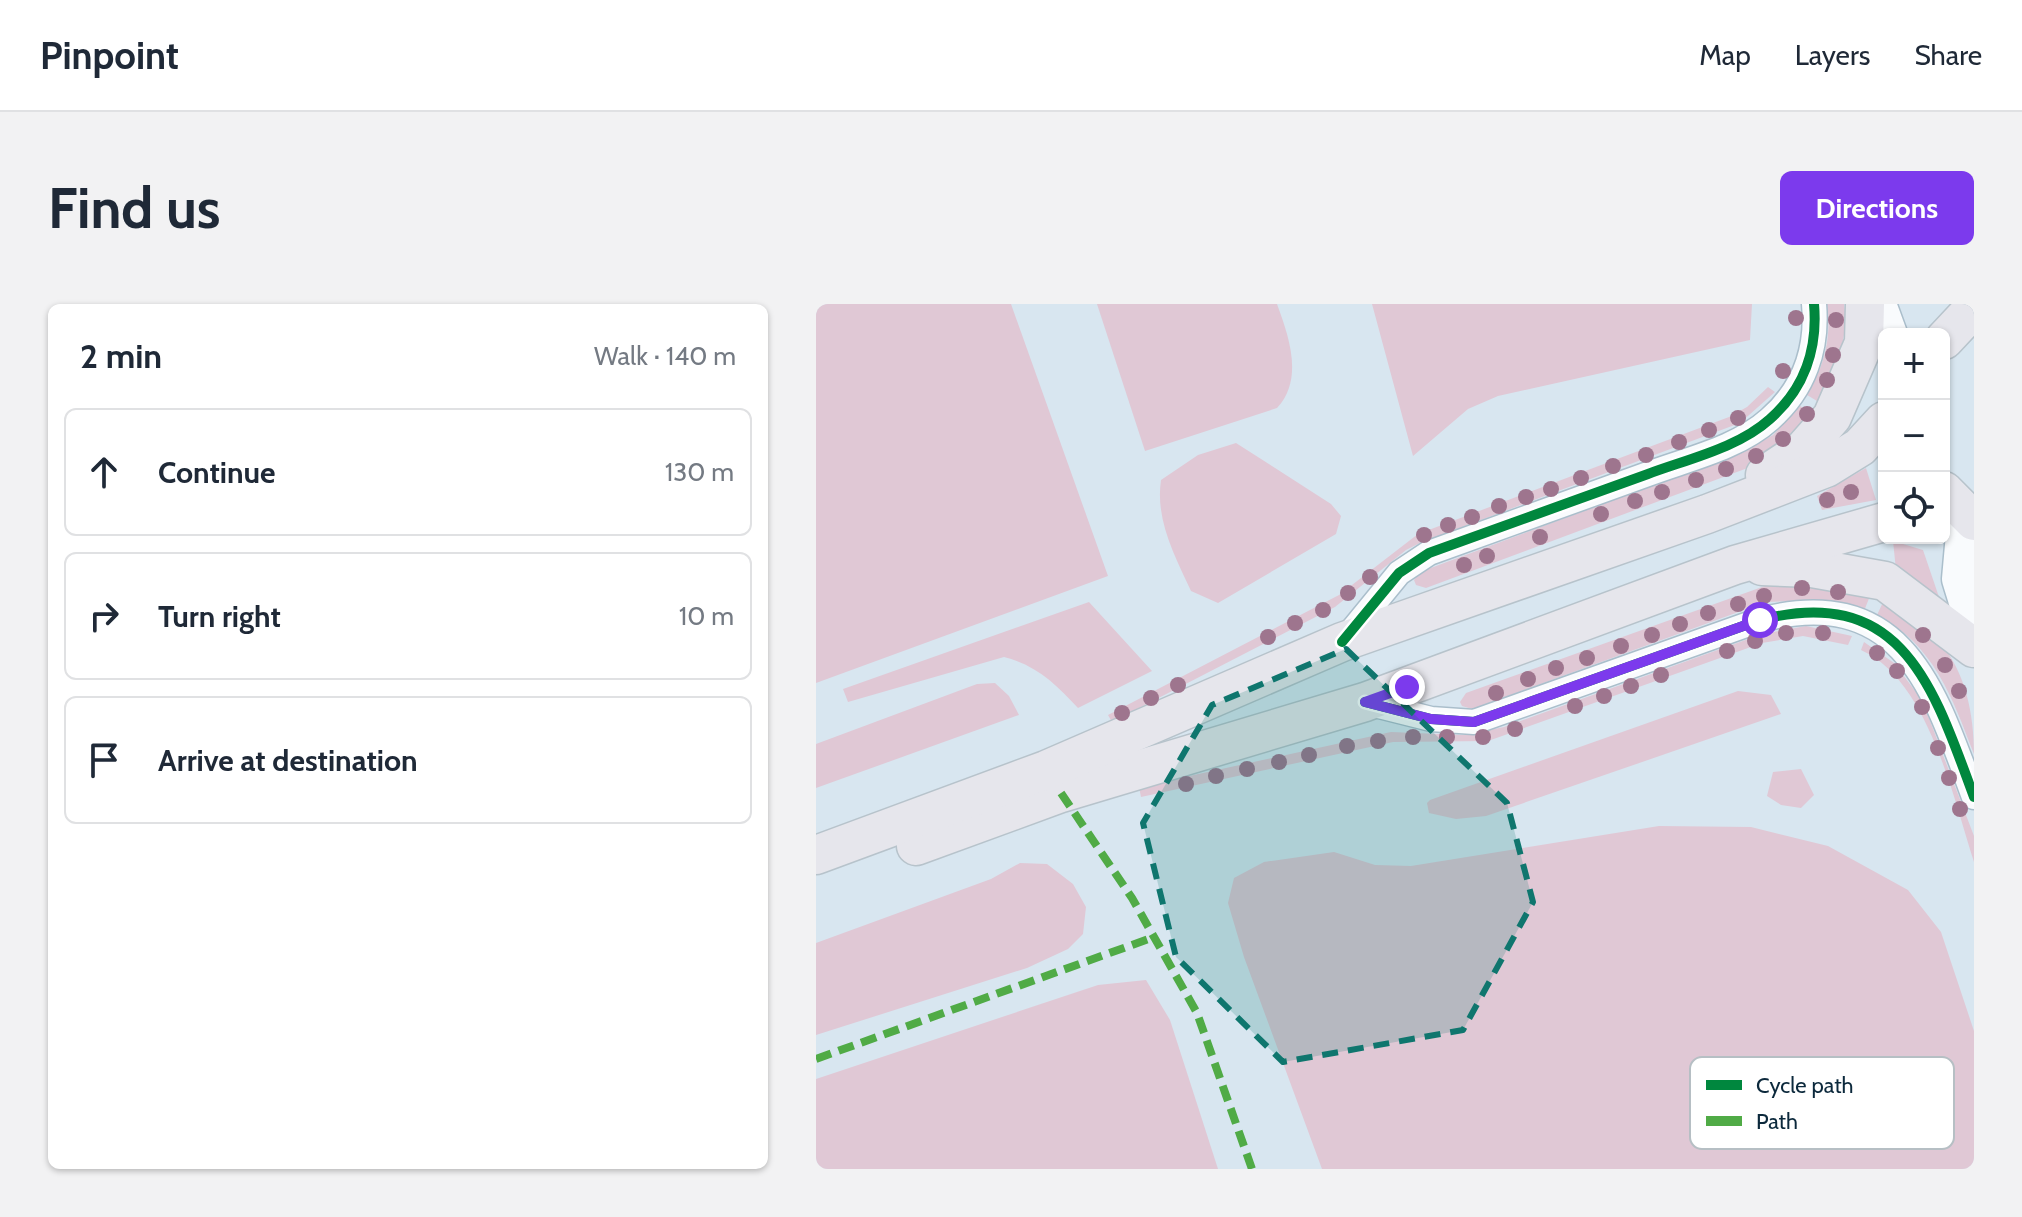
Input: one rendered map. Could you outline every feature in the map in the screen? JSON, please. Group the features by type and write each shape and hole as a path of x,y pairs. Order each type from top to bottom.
{"main road":[{"path":"1707,514 1803,450 1832,417 1864,343 1865,304"},
{"path":"1879,304 1888,328"},
{"path":"1950,334 1974,308"},
{"path":"816,855 1046,770 1342,642 1707,514 1826,468 1860,447 1878,428"},
{"path":"1957,508 1959,579 1974,628"},
{"path":"816,882 1061,793 1365,702 1735,565 1878,524"},
{"path":"1735,565 1812,568 1885,581 1974,648"}],"street":[{"path":"1342,642 1399,573 1429,553 1702,454 1748,435 1769,420 1794,393 1805,374 1815,335 1814,304"},
{"path":"1365,702 1431,719 1474,722 1760,620 1799,613 1833,616 1866,624 1887,635 1917,665 1934,691 1974,797"}],"highlighted area":[{"path":"1346,649 1507,803 1533,902 1463,1030 1283,1062 1176,957 1143,823 1212,705"}],"shaded area":[{"path":"816,304 1011,304 1108,576 816,683"},
{"path":"1097,304 1277,304 1292,358 1290,384 1285,397 1277,408 1145,451"},
{"path":"1372,304 1752,304 1750,340 1498,396 1468,409 1413,456"},
{"path":"1827,304 1844,304 1845,318 1840,355 1822,404 1807,395 1825,351"},
{"path":"1768,387 1775,392 1740,423 1422,542 1406,550 1335,607 1112,722 1108,715 1339,595 1418,534 1729,417 1747,407"},
{"path":"1800,406 1815,415 1813,419 1753,466 1426,588 1416,585 1414,580 1420,572 1745,451 1773,435"},
{"path":"1236,443 1331,504 1341,516 1336,534 1218,603 1191,591 1164,523 1161,480 1198,455"},
{"path":"1866,468 1876,500 1822,510 1817,496"},
{"path":"1893,544 1923,550 1940,600 1896,570"},
{"path":"1776,582 1872,591 1864,611 1826,600 1766,602 1472,709 1462,706 1460,702 1466,693"},
{"path":"1885,598 1939,642 1956,666 1967,695 1974,754 1939,674 1913,641 1877,615"},
{"path":"1089,602 1152,671 1078,708 1045,676 1004,657 848,702 843,689"},
{"path":"1806,626 1852,636 1848,645 1803,636 1762,643 1488,741 1393,742 1141,797 1139,787 1391,732 1464,735 1504,727 1762,634"},
{"path":"1864,642 1894,663 1922,700 1974,836 1974,862 1947,774 1921,713 1904,687 1884,665 1861,650"},
{"path":"995,683 1009,696 1019,715 816,788 816,744 977,684"},
{"path":"1738,691 1771,695 1781,714 1486,816 1456,819 1429,813 1427,803 1430,800"},
{"path":"1801,769 1814,795 1801,808 1781,805 1767,796 1773,772"},
{"path":"1659,826 1751,827 1828,846 1908,890 1941,932 1974,1031 1974,1169 1322,1169 1244,957 1228,903 1234,878 1264,862 1334,852 1375,865 1411,866"},
{"path":"1020,863 1047,864 1073,884 1086,907 1083,934 1068,949 1027,968 816,1035 816,943 991,879"},
{"path":"1146,980 1170,1020 1218,1169 816,1169 816,1079 1098,985"}],"marked path":[{"path":"1061,793 1132,898 1197,1013 1252,1169"},
{"path":"816,1059 1154,937"}],"cycle path":[{"path":"1342,642 1399,573 1429,553 1712,452 1757,429 1782,407 1800,381 1814,337 1814,304"},
{"path":"1365,702 1431,719 1474,722 1760,620 1809,613 1848,617 1880,631 1906,654 1944,719 1974,797"}],"route":[{"path":"1407,687 1365,702 1431,719 1474,722 1760,620"}]}
